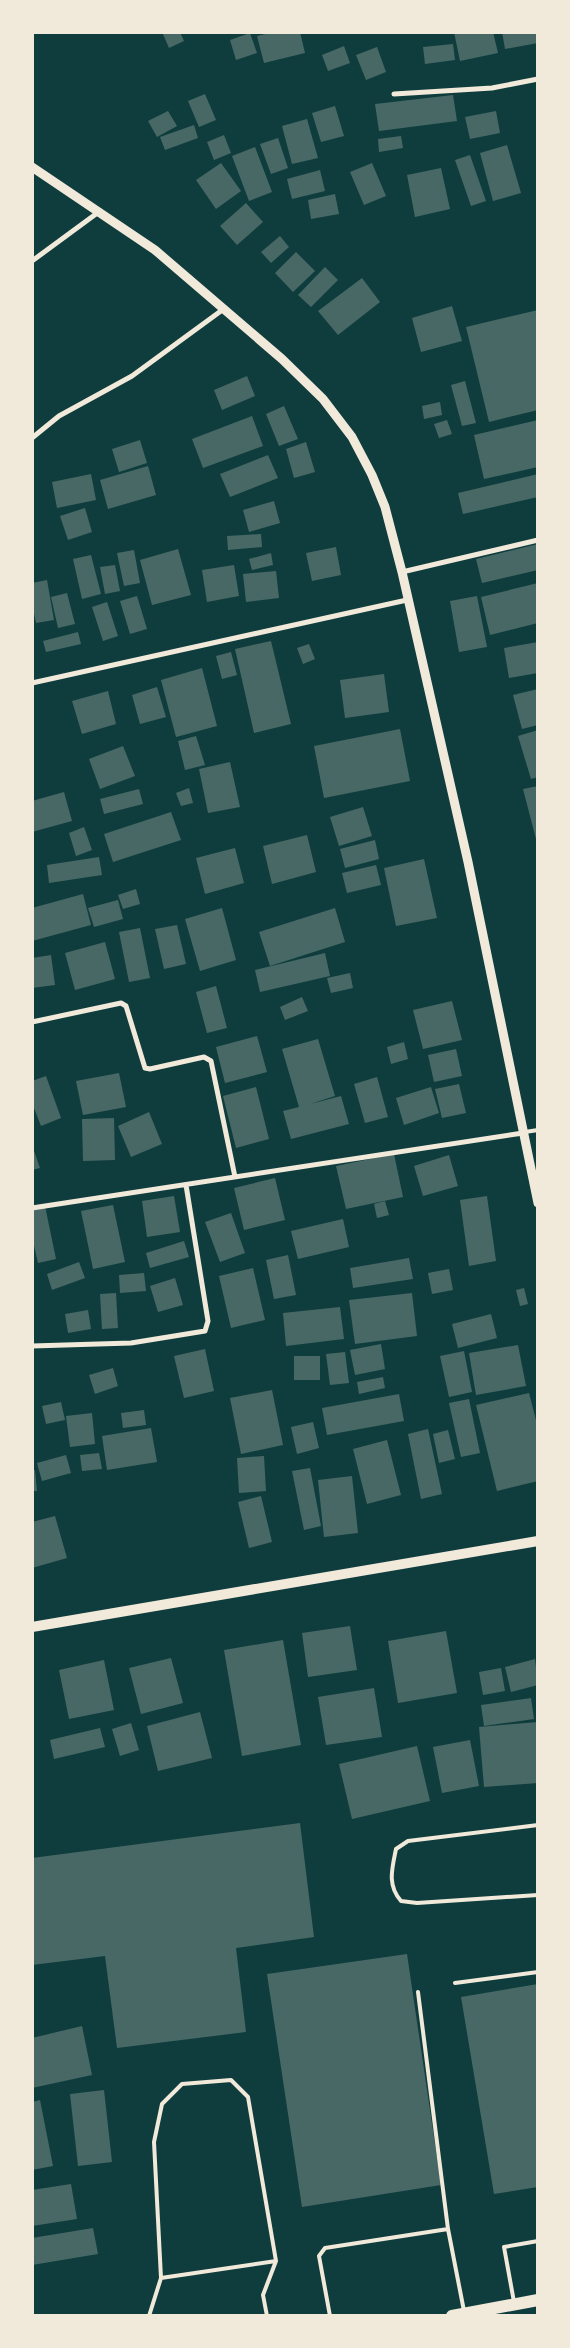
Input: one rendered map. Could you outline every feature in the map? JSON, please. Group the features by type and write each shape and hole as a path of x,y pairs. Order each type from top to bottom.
{"main road":[{"path":"32,1627 538,1541"},
{"path":"458,2314 538,2300"}],"street":[{"path":"394,94 492,88 538,79"},
{"path":"32,166 101,211 155,250 225,308 323,399 352,436 372,475 385,507 402,572 468,862 538,1203"},
{"path":"32,261 101,211"},
{"path":"32,438 59,416 132,376 225,308"},
{"path":"402,572 538,540"},
{"path":"32,683 407,600"},
{"path":"32,1022 121,1003 126,1006 145,1068 150,1069 204,1057 208,1058 211,1061 235,1177"},
{"path":"32,1208 523,1133"},
{"path":"32,1346 131,1343 205,1331 208,1321 186,1185"}],"lane":[{"path":"523,1133 538,1130"},
{"path":"538,1825 408,1841 396,1849 391,1879 393,1893 400,1901 417,1903 538,1895"},
{"path":"455,1983 538,1972"},
{"path":"418,1992 458,2314"},
{"path":"149,2316 161,2278 154,2142 162,2104 182,2084 231,2080 248,2098 276,2261 263,2295 267,2316"},
{"path":"330,2316 319,2256 325,2248 448,2229"},
{"path":"515,2304 504,2247 538,2241"},
{"path":"161,2278 276,2261"}],"building":[{"path":"162,32 180,32 184,41 169,48"},
{"path":"274,32 300,32 305,53 264,63 257,36"},
{"path":"454,32 493,32 498,53 460,61"},
{"path":"502,32 538,32 538,43 505,49"},
{"path":"250,33 257,53 236,60 230,40"},
{"path":"453,44 455,60 425,64 423,47"},
{"path":"344,46 350,63 328,71 322,55"},
{"path":"377,47 386,72 366,80 356,55"},
{"path":"205,94 216,120 199,127 188,101"},
{"path":"453,95 457,121 379,131 375,104"},
{"path":"335,106 344,136 321,142 312,113"},
{"path":"168,111 177,126 157,137 148,121"},
{"path":"496,111 500,133 470,139 465,117"},
{"path":"307,119 318,158 292,164 282,126"},
{"path":"194,125 198,138 165,150 160,137"},
{"path":"224,135 231,153 214,160 207,142"},
{"path":"401,136 403,148 379,152 378,139"},
{"path":"278,138 288,168 271,174 260,144"},
{"path":"507,145 521,193 493,201 480,153"},
{"path":"255,147 272,192 249,201 232,156"},
{"path":"470,155 486,201 471,206 455,160"},
{"path":"221,163 241,191 216,209 196,180"},
{"path":"372,163 386,196 364,205 350,172"},
{"path":"441,168 450,209 415,217 407,175"},
{"path":"320,170 325,191 292,199 287,179"},
{"path":"335,194 339,214 311,219 308,200"},
{"path":"246,203 263,222 237,245 220,226"},
{"path":"280,236 289,247 271,263 261,252"},
{"path":"296,252 315,271 293,292 275,273"},
{"path":"325,267 338,280 311,307 298,295"},
{"path":"362,278 380,302 338,335 318,311"},
{"path":"452,306 462,341 421,352 412,318"},
{"path":"538,310 538,410 489,422 466,327"},
{"path":"247,376 255,396 222,410 214,390"},
{"path":"465,381 476,423 462,426 451,385"},
{"path":"440,402 442,415 424,419 422,406"},
{"path":"284,406 298,439 279,446 266,414"},
{"path":"252,416 263,446 203,468 192,439"},
{"path":"447,420 452,434 439,438 434,424"},
{"path":"538,420 538,467 484,479 474,435"},
{"path":"140,440 147,463 119,472 112,449"},
{"path":"306,442 315,472 294,478 286,449"},
{"path":"268,455 278,478 230,497 220,474"},
{"path":"148,466 156,495 108,509 100,480"},
{"path":"91,474 96,500 57,508 52,482"},
{"path":"538,474 538,497 463,514 458,493"},
{"path":"274,501 280,523 249,532 243,510"},
{"path":"85,508 92,532 68,540 60,516"},
{"path":"261,534 262,547 228,550 227,536"},
{"path":"538,544 538,570 482,583 476,559"},
{"path":"336,547 341,575 312,581 306,553"},
{"path":"178,549 191,595 152,605 140,560"},
{"path":"134,550 140,583 124,586 117,553"},
{"path":"271,553 273,565 252,570 249,559"},
{"path":"91,555 101,594 82,599 73,559"},
{"path":"115,565 120,591 105,594 100,567"},
{"path":"234,565 239,596 207,602 202,570"},
{"path":"276,571 279,598 246,602 243,574"},
{"path":"47,580 54,620 36,623 32,604 32,583"},
{"path":"538,583 538,623 490,635 481,597"},
{"path":"67,593 75,624 58,628 51,597"},
{"path":"137,596 147,629 130,634 120,601"},
{"path":"477,596 487,647 459,652 450,601"},
{"path":"107,602 118,636 103,641 92,607"},
{"path":"78,632 81,644 46,652 43,641"},
{"path":"271,641 291,724 254,733 235,649"},
{"path":"538,642 538,673 509,678 504,648"},
{"path":"309,644 315,659 303,664 297,648"},
{"path":"231,652 237,675 222,679 216,656"},
{"path":"202,668 217,726 176,737 161,680"},
{"path":"384,674 389,712 345,718 340,680"},
{"path":"157,687 166,717 140,724 132,695"},
{"path":"538,689 538,725 522,729 513,695"},
{"path":"108,691 116,724 82,734 72,701"},
{"path":"400,729 410,781 324,798 314,746"},
{"path":"538,730 538,777 531,779 518,736"},
{"path":"196,736 205,765 185,770 178,741"},
{"path":"123,746 135,776 100,789 89,759"},
{"path":"230,762 240,807 208,813 199,769"},
{"path":"538,786 538,843 537,843 523,789"},
{"path":"189,788 193,803 181,806 176,793"},
{"path":"139,789 143,804 104,814 100,799"},
{"path":"64,792 72,821 32,832 32,801"},
{"path":"363,807 372,836 339,846 330,817"},
{"path":"171,812 181,840 113,862 104,834"},
{"path":"84,827 92,850 76,856 69,833"},
{"path":"307,835 316,872 272,884 263,846"},
{"path":"375,840 379,859 345,868 340,849"},
{"path":"235,848 244,883 205,894 196,858"},
{"path":"99,857 102,875 49,883 47,865"},
{"path":"424,859 437,918 396,926 384,868"},
{"path":"376,865 381,885 347,893 342,873"},
{"path":"136,889 140,904 123,909 118,895"},
{"path":"83,894 91,925 32,941 32,908"},
{"path":"118,900 123,919 94,927 88,908"},
{"path":"222,908 236,960 200,971 185,919"},
{"path":"335,908 345,942 270,966 259,932"},
{"path":"177,925 186,964 164,969 155,929"},
{"path":"140,928 150,978 129,982 119,932"},
{"path":"105,942 115,979 75,990 65,953"},
{"path":"325,953 330,976 260,992 255,970"},
{"path":"51,955 55,985 32,988 32,958"},
{"path":"350,973 353,988 331,993 327,978"},
{"path":"216,986 227,1028 207,1033 196,992"},
{"path":"302,997 308,1011 285,1020 280,1007"},
{"path":"452,1001 462,1040 423,1049 413,1010"},
{"path":"257,1036 267,1072 225,1083 216,1047"},
{"path":"318,1039 335,1096 310,1104 341,1096 349,1124 291,1139 283,1111 299,1107 282,1049"},
{"path":"404,1042 408,1059 391,1064 387,1047"},
{"path":"456,1049 462,1076 434,1082 428,1055"},
{"path":"119,1073 126,1107 83,1115 76,1081"},
{"path":"46,1076 61,1118 41,1126 32,1103 32,1081"},
{"path":"377,1077 388,1117 365,1123 354,1084"},
{"path":"459,1084 466,1113 442,1118 435,1089"},
{"path":"256,1087 269,1139 236,1148 223,1096"},
{"path":"431,1087 439,1113 404,1125 396,1098"},
{"path":"149,1112 162,1144 131,1157 118,1126"},
{"path":"114,1118 115,1160 83,1161 82,1119"},
{"path":"32,1145 40,1168 32,1170"},
{"path":"394,1154 403,1197 346,1209 336,1166"},
{"path":"449,1155 458,1186 423,1196 414,1166"},
{"path":"275,1178 285,1220 244,1230 234,1188"},
{"path":"174,1196 180,1232 147,1237 142,1201"},
{"path":"487,1196 496,1261 469,1266 460,1200"},
{"path":"385,1201 389,1215 377,1218 374,1204"},
{"path":"113,1205 125,1262 93,1269 81,1211"},
{"path":"45,1206 56,1259 38,1263 32,1237 32,1209"},
{"path":"231,1213 245,1253 220,1262 205,1222"},
{"path":"343,1219 349,1247 298,1259 291,1231"},
{"path":"184,1241 189,1257 150,1268 146,1253"},
{"path":"288,1255 296,1295 274,1299 266,1260"},
{"path":"409,1258 413,1279 353,1288 350,1268"},
{"path":"79,1262 85,1278 52,1290 47,1274"},
{"path":"253,1268 265,1320 231,1328 219,1276"},
{"path":"449,1269 453,1290 432,1294 428,1273"},
{"path":"144,1273 146,1291 120,1293 119,1275"},
{"path":"175,1278 183,1305 158,1312 150,1286"},
{"path":"524,1288 528,1304 520,1306 516,1290"},
{"path":"116,1293 118,1328 102,1329 100,1294"},
{"path":"412,1293 417,1336 355,1344 349,1300"},
{"path":"340,1307 344,1339 286,1346 283,1313"},
{"path":"88,1310 91,1329 68,1333 65,1314"},
{"path":"491,1314 497,1338 458,1348 452,1324"},
{"path":"381,1344 385,1369 355,1375 350,1350"},
{"path":"518,1345 526,1386 476,1395 469,1353"},
{"path":"205,1349 214,1391 184,1398 174,1356"},
{"path":"464,1351 472,1392 449,1397 440,1356"},
{"path":"345,1352 349,1383 330,1385 326,1354"},
{"path":"294,1356 320,1356 320,1380 294,1380"},
{"path":"113,1368 118,1386 95,1394 89,1375"},
{"path":"383,1377 385,1388 359,1394 357,1382"},
{"path":"272,1390 283,1445 241,1454 230,1398"},
{"path":"529,1393 538,1428 538,1481 497,1491 476,1405"},
{"path":"399,1394 404,1421 327,1435 322,1408"},
{"path":"469,1399 480,1453 461,1457 449,1403"},
{"path":"61,1402 65,1420 46,1424 42,1406"},
{"path":"144,1410 146,1425 123,1428 121,1413"},
{"path":"92,1413 95,1444 70,1447 66,1416"},
{"path":"313,1422 319,1448 297,1454 291,1427"},
{"path":"151,1428 157,1462 107,1470 102,1436"},
{"path":"428,1429 442,1494 421,1499 408,1434"},
{"path":"448,1430 455,1459 439,1463 433,1434"},
{"path":"387,1440 401,1495 367,1504 353,1449"},
{"path":"99,1453 102,1469 82,1471 80,1455"},
{"path":"66,1455 71,1473 42,1481 37,1463"},
{"path":"264,1456 266,1491 239,1493 237,1458"},
{"path":"310,1468 321,1526 304,1530 292,1471"},
{"path":"32,1470 35,1470 37,1491 32,1491"},
{"path":"352,1476 358,1533 324,1537 318,1480"},
{"path":"261,1496 272,1542 249,1548 238,1502"},
{"path":"55,1516 67,1558 32,1568 32,1522"},
{"path":"350,1626 357,1670 308,1677 302,1633"},
{"path":"446,1631 457,1693 398,1703 388,1641"},
{"path":"283,1640 301,1745 242,1756 224,1650"},
{"path":"171,1658 183,1703 141,1714 129,1668"},
{"path":"535,1659 538,1685 511,1692 505,1667"},
{"path":"104,1660 114,1710 69,1719 59,1670"},
{"path":"501,1668 505,1691 483,1695 479,1672"},
{"path":"374,1688 382,1737 326,1745 318,1697"},
{"path":"531,1698 534,1719 484,1726 481,1705"},
{"path":"200,1712 212,1758 158,1771 147,1726"},
{"path":"538,1722 538,1783 484,1787 479,1727"},
{"path":"131,1723 139,1750 120,1756 112,1729"},
{"path":"100,1728 105,1747 54,1759 50,1740"},
{"path":"470,1740 479,1786 442,1793 433,1747"},
{"path":"417,1746 430,1801 352,1819 339,1764"},
{"path":"300,1823 314,1937 236,1948 246,2032 117,2048 105,1956 32,1965 32,1858"},
{"path":"407,1954 441,2185 302,2207 267,1974"},
{"path":"538,1984 538,2187 494,2194 461,1997"},
{"path":"82,2026 92,2075 32,2088 32,2038"},
{"path":"104,2090 112,2162 78,2166 70,2094"},
{"path":"40,2100 53,2166 32,2170 32,2102"},
{"path":"71,2184 77,2219 32,2226 32,2190"},
{"path":"93,2228 98,2254 32,2265 32,2238"}]}
